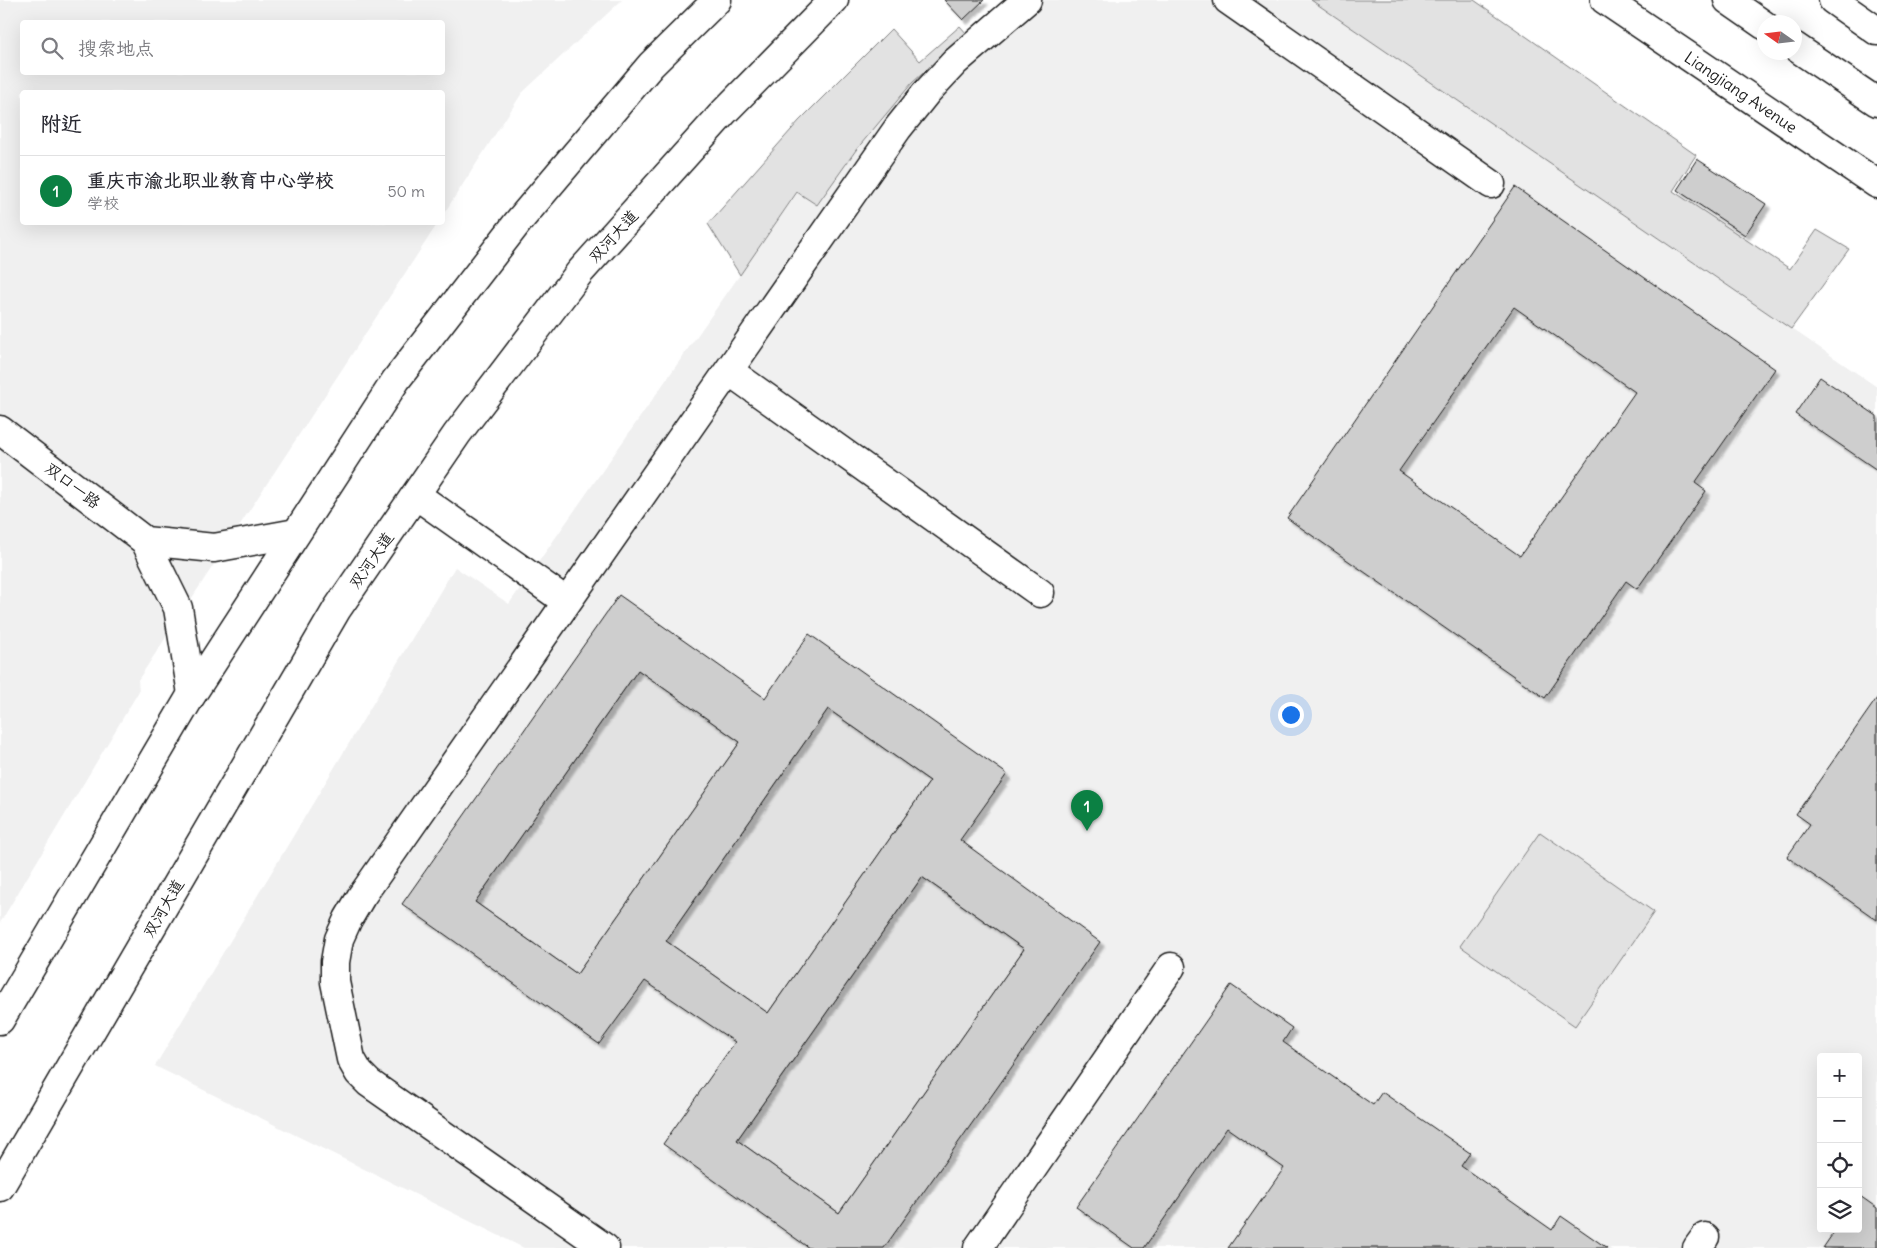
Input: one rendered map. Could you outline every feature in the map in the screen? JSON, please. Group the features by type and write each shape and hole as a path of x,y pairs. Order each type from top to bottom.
{"street":[{"path":"0,1020 192,694 396,380 518,222 651,65 717,0"},
{"name":"双河大道","path":"0,1187 337,609 457,434 580,272 724,112 834,0"},
{"path":"605,1248 369,1083 359,1073 351,1059 335,982 335,962 339,939 361,897 898,128 926,93 955,62 1027,0"},
{"path":"1228,0 1491,184"},
{"name":"Liangjiang Avenue","path":"1605,0 1877,184"},
{"path":"1728,0 1757,20"},
{"path":"1833,0 1877,31"},
{"path":"1802,51 1877,102"},
{"path":"729,371 1040,593"},
{"name":"双口一路","path":"0,430 145,541"},
{"path":"416,495 567,602"},
{"path":"145,541 214,548 296,533"},
{"path":"145,541 178,608 192,694"},
{"path":"978,1248 1171,966"}],"shaded area":[{"path":"0,0 622,0 522,93 445,212 445,90 20,90 20,225 437,225 138,680 139,691 0,923"},
{"path":"1005,0 1311,0 1877,387 1877,1248 524,1248 155,1066 455,567 509,604 798,192 817,205 856,150 912,83"},
{"path":"1311,0 1474,0 1696,155 1673,191 1790,269 1817,230 1849,249 1791,329"},
{"path":"960,26 967,34 912,83 856,150 817,205 797,192 740,275 708,224 799,121 891,29 920,61"},
{"path":"638,670 740,742 577,974 475,902"},
{"path":"828,709 930,781 768,1013 666,941"},
{"path":"1540,832 1654,912 1575,1026 1460,946"},
{"path":"922,877 1024,949 839,1213 737,1140"}],"building":[{"path":"944,0 984,0 963,20"},
{"path":"1697,159 1766,204 1745,235 1677,190"},
{"path":"1515,187 1775,369 1695,483 1706,491 1637,589 1626,581 1545,698 1287,518","holes":["1514,307 1635,392 1520,556 1399,471"]},
{"path":"1820,377 1877,416 1877,470 1795,414"},
{"path":"619,595 765,698 809,634 1007,774 960,840 1100,942 884,1248 809,1248 663,1144 735,1042 645,981 599,1044 402,904","holes":["638,670 740,742 577,974 475,902","828,709 930,781 768,1013 666,941","922,877 1024,949 839,1213 737,1140"]},
{"path":"1877,698 1877,920 1787,857 1810,824 1796,814"},
{"path":"1231,985 1292,1028 1283,1042 1373,1105 1382,1092 1470,1153 1461,1166 1552,1230 1561,1216 1607,1248 1228,1248 1284,1168 1227,1128 1144,1248 1134,1248 1076,1207"},
{"path":"1862,1197 1877,1208 1877,1248 1823,1248 1833,1233 1862,1233"}],"place":[{"name":"重庆市渝北职业教育中心学校","path":"1087,831"}]}
